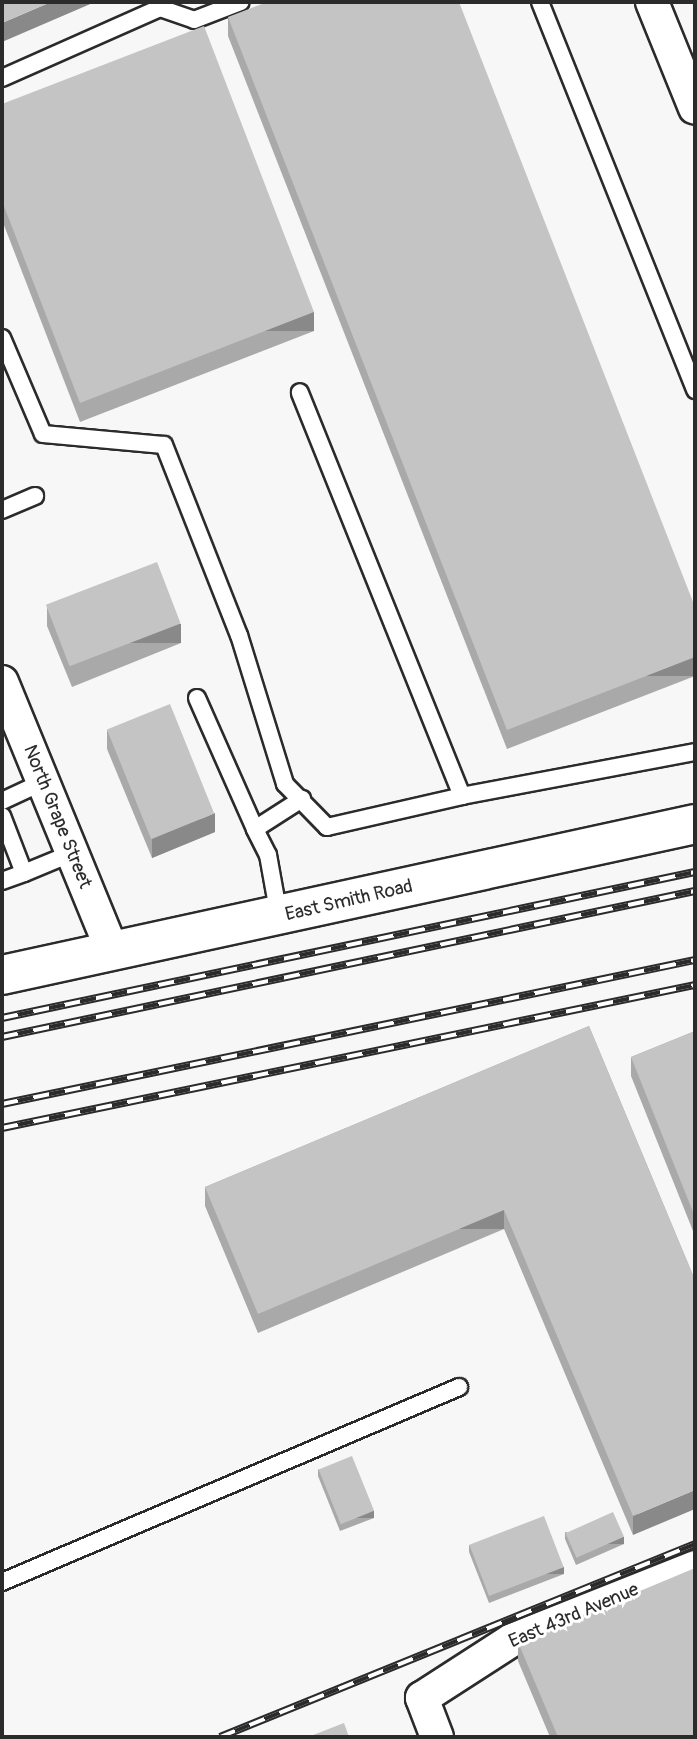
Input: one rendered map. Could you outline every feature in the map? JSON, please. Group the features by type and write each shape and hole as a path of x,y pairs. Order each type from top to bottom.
{"street":[{"path":"652,2 695,108"},
{"name":"North Grape Street","path":"4,694 113,953"},
{"name":"East Smith Road","path":"2,975 113,953 695,824"},
{"name":"East 43rd Avenue","path":"437,1737 422,1698 512,1640 695,1567"}],"lane":[{"path":"2,78 160,8 194,20 241,2"},
{"path":"540,2 695,390"},
{"path":"2,338 43,434 164,445 239,635 285,784 327,827 462,796 695,752"},
{"path":"300,392 462,796"},
{"path":"2,510 35,496"},
{"path":"197,698 268,855 279,916"},
{"path":"2,801 43,782"},
{"path":"255,830 302,799"},
{"path":"2,816 24,873"},
{"path":"2,881 72,853"},
{"path":"2,1582 459,1387"}],"building":[{"path":"2,2 51,2 2,23"},
{"path":"267,2 459,2 695,607 695,657 507,730 228,17"},
{"path":"204,26 314,312 80,403 2,201 2,104"},
{"path":"157,562 181,624 70,666 46,605"},
{"path":"170,704 214,813 151,839 107,729"},
{"path":"589,1026 695,1280 695,1490 633,1516 504,1210 258,1314 205,1187"},
{"path":"695,1031 695,1217 631,1057"},
{"path":"352,1456 374,1511 341,1524 319,1469"},
{"path":"613,1512 624,1537 576,1558 565,1533"},
{"path":"544,1516 564,1567 489,1596 469,1545"},
{"path":"695,1568 695,1737 558,1737 518,1642"},
{"path":"344,1723 349,1737 308,1737"}],"railway":[{"path":"2,1018 695,872"},
{"path":"2,1037 695,891"},
{"path":"2,1104 695,960"},
{"path":"2,1128 695,985"},
{"path":"220,1737 695,1544"}]}
